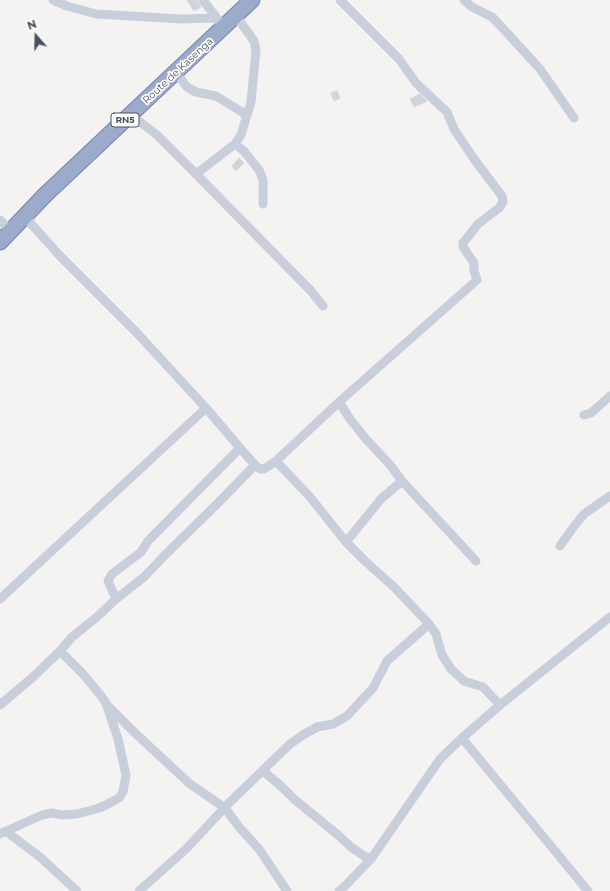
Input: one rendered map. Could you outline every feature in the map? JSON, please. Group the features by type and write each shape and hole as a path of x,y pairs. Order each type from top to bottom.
{"highway":[{"name":"Route de Kasenga","path":"0,242 45,195 176,73 220,22 236,16 252,0"}],"street":[{"path":"53,0 67,6 96,14 181,18 220,22"},
{"path":"202,0 220,22"},
{"path":"25,217 206,408 255,465 260,469 264,469 276,461 339,402 477,280 474,271 474,263 463,247 463,242 478,224 498,208 503,202 502,196 474,160 458,135 447,112 416,83 396,55 340,0"},
{"path":"464,0 472,7 492,17 497,22 540,69 574,118"},
{"path":"196,174 235,144 241,135 250,102 256,50 254,41 236,16"},
{"path":"176,73 186,87 196,92 216,96 246,116"},
{"path":"131,115 157,135 311,291 323,306"},
{"path":"235,144 244,151 260,170 263,180 263,204"},
{"path":"0,220 11,231"},
{"path":"584,415 591,413 610,396"},
{"path":"339,402 366,439 391,466 402,481 476,561"},
{"path":"0,599 206,408"},
{"path":"116,599 108,581 112,574 141,552 148,541 240,448"},
{"path":"276,461 310,497 354,551 395,588 429,624 436,634 442,655 451,669 464,680 483,687 500,705"},
{"path":"0,704 34,677 72,637 144,577 255,465"},
{"path":"346,542 381,499 402,481"},
{"path":"560,546 584,514 610,496"},
{"path":"339,891 371,859 440,759 500,705 610,617"},
{"path":"139,891 186,849 290,744 318,727 333,724 347,716 374,688 387,661 429,624"},
{"path":"4,833 42,815 51,813 77,814 96,809 119,798 123,792 126,775 118,739 107,705 83,674 60,651"},
{"path":"107,705 190,784 225,808 239,827 259,849 287,891"},
{"path":"462,738 588,891"},
{"path":"263,771 348,844 364,856 371,859"},
{"path":"4,833 40,857 77,891"}],"building":[{"path":"187,0 197,0 201,7 194,11"},
{"path":"337,91 340,98 334,101 331,93"},
{"path":"420,94 427,101 414,107 410,99"},
{"path":"239,158 244,163 236,171 232,166"}]}
